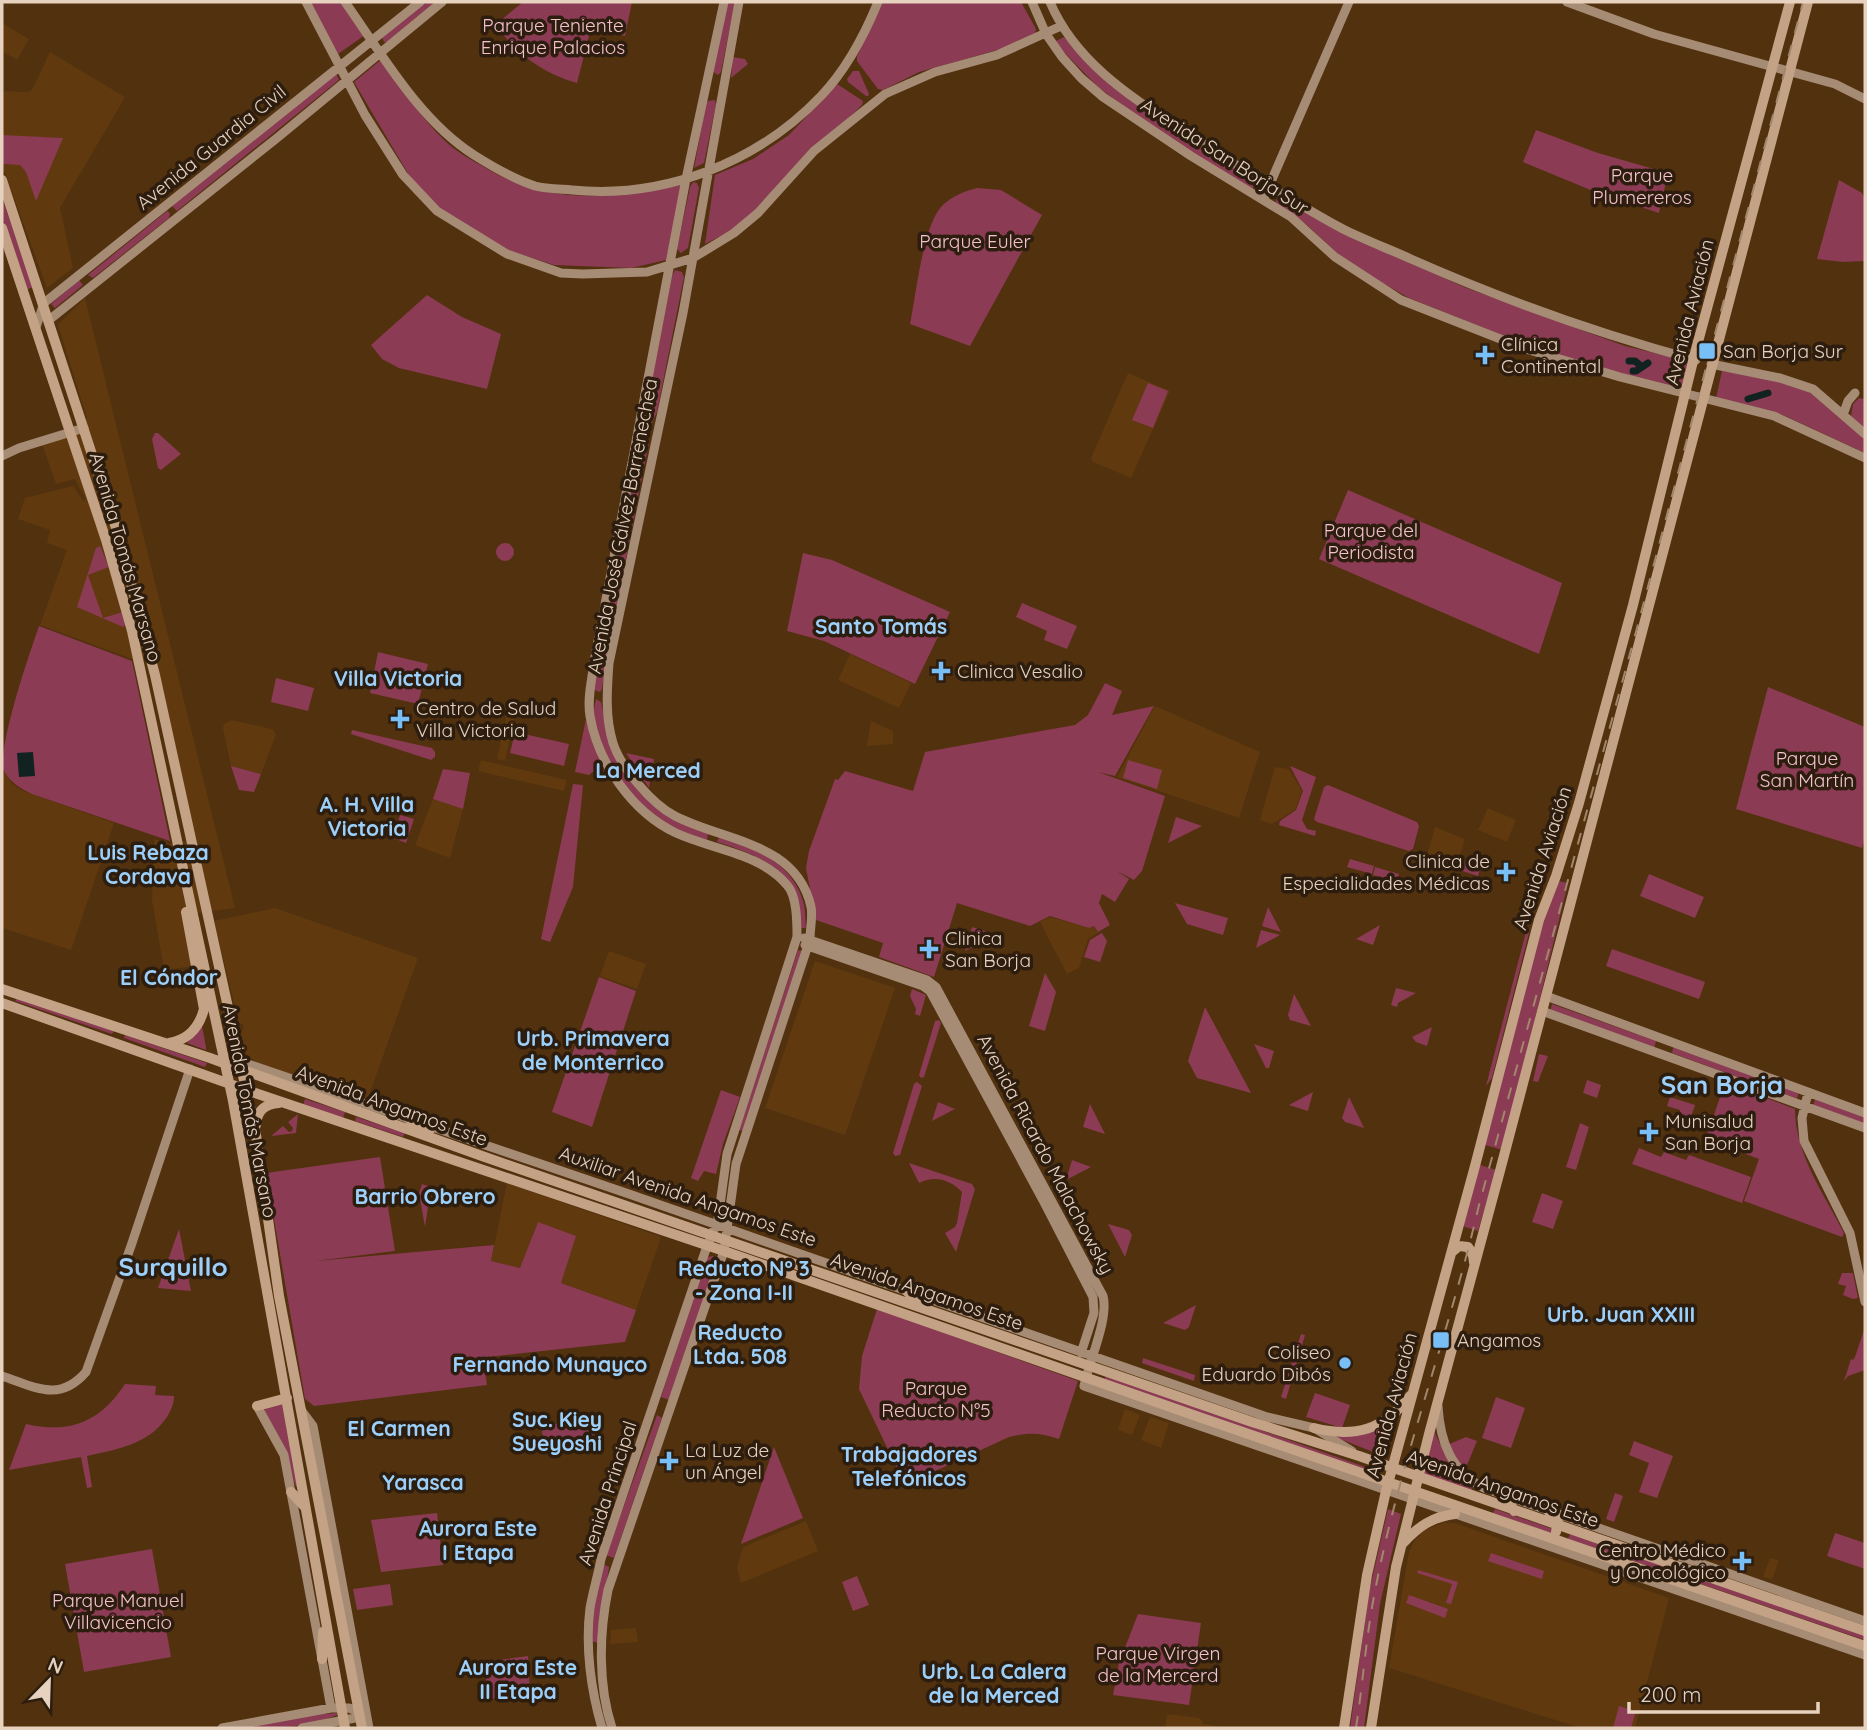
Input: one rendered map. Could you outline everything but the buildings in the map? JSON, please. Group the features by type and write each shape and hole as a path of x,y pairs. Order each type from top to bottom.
{"main road":[{"path":"306,2 365,115 403,175 437,212 507,254 561,273 582,274 647,272 693,258 734,233 758,214 814,152 885,94 935,72 997,55 1061,26"},
{"path":"345,2 423,110 445,133 472,154 513,178 538,187 597,192 636,190 686,179 756,149 780,133 821,96 862,39 878,2"},
{"name":"Avenida Guardia Civil","path":"44,303 419,2"},
{"name":"Avenida Guardia Civil","path":"49,320 442,2"},
{"name":"Avenida José Gálvez Barrenechea","path":"724,2 686,179 589,695 590,716 609,768 637,803 676,832 765,866 789,887 796,909 797,940 727,1154 726,1239"},
{"name":"Avenida José Gálvez Barrenechea","path":"712,1235 726,1200 808,942 811,908 794,871 777,856 673,815 654,801 615,749 608,720 607,700 609,663 693,258 739,2"},
{"name":"Avenida San Borja Sur","path":"1032,2 1046,34 1062,57 1103,97 1191,156 1291,217 1335,257 1411,305 1526,349 1774,416 1865,457"},
{"name":"Avenida San Borja Sur","path":"1050,2 1061,26 1088,60 1134,98 1269,186 1344,230 1467,283 1629,342 1695,359"},
{"path":"1263,200 1349,2"},
{"path":"1567,2 1654,34 1835,85 1865,99"},
{"name":"Avenida Aviación","path":"1344,1728 1367,1575 1388,1487 1539,920 1556,876 1583,788 1634,601 1685,393 1790,2"},
{"name":"Avenida Aviación","path":"1371,1728 1388,1612 1438,1401 1808,2"},
{"name":"Avenida Tomás Marsano","path":"2,180 119,537 144,628 234,1065 324,1611 338,1725"},
{"path":"166,206 173,208 176,217"},
{"name":"Avenida Tomás Marsano","path":"2,228 72,433 132,631 210,998 234,1065 237,1086 255,1131 279,1296 362,1718 369,1728"},
{"path":"86,270 83,277 85,281 91,283 98,280"},
{"path":"36,327 44,303"},
{"path":"1712,364 1792,381 1821,394 1865,434"},
{"path":"1843,415 1848,401 1855,393"},
{"path":"2,456 84,428"},
{"path":"708,844 712,831"},
{"path":"166,1044 188,1037 204,1009 187,929 186,884"},
{"name":"Avenida Ricardo Malachowsky","path":"797,940 927,980 936,987 971,1059 1105,1304 1103,1316 1085,1358 1084,1382"},
{"name":"Avenida Angamos Este","path":"2,989 234,1065 412,1131 712,1235"},
{"path":"1546,996 1865,1113"},
{"name":"Avenida Angamos Este","path":"2,1003 349,1124 726,1239 923,1308 1085,1358 1252,1422 1359,1456 1514,1511 1679,1587"},
{"path":"1542,1012 1865,1128"},
{"path":"114,1042 119,1028"},
{"name":"Auxiliar Avenida Angamos Este","path":"234,1065 409,1119 712,1235"},
{"path":"2,1376 37,1388 60,1390 74,1385 86,1372 190,1069"},
{"path":"1808,1093 1802,1129 1804,1141 1850,1233 1865,1303"},
{"path":"255,1131 260,1111 266,1105 285,1102"},
{"path":"349,1124 354,1110"},
{"path":"409,1119 443,1142"},
{"path":"408,1143 412,1131"},
{"path":"734,1136 738,1133 744,1139"},
{"name":"Avenida Principal","path":"602,1728 593,1688 590,1650 591,1605 601,1559 712,1235"},
{"name":"Avenida Angamos Este","path":"726,1239 1084,1382 1388,1487 1455,1514 1555,1532 1684,1564"},
{"name":"Auxiliar Avenida Angamos Este","path":"726,1239 905,1289 1085,1358 1286,1423 1314,1428 1359,1456"},
{"name":"Avenida Principal","path":"612,1728 606,1702 602,1649 608,1590 726,1239"},
{"path":"1451,1254 1459,1246 1471,1250 1473,1273"},
{"path":"905,1289 923,1308"},
{"path":"1314,1428 1332,1433 1361,1431 1389,1419 1414,1391"},
{"path":"257,1406 287,1398"},
{"name":"Avenida Angamos Este","path":"1438,1401 1441,1436 1456,1465 1477,1485 1684,1564"},
{"name":"Avenida Tomás Marsano","path":"257,1406 284,1455 322,1659 336,1707"},
{"name":"Avenida Tomás Marsano","path":"301,1410 310,1420 319,1458 362,1718"},
{"path":"1252,1422 1267,1417"},
{"path":"305,1429 319,1458"},
{"path":"291,1492 305,1507"},
{"path":"1508,1497 1514,1511"},
{"name":"Avenida Angamos Este","path":"1417,1498 1679,1587"},
{"path":"1484,1519 1490,1503"},
{"path":"1549,1512 1558,1519 1555,1532"},
{"path":"1402,1545 1416,1528 1429,1520 1455,1514"},
{"path":"331,1561 335,1549"},
{"path":"1684,1564 1865,1621"},
{"path":"1684,1564 1865,1631"},
{"path":"1679,1587 1865,1646"},
{"path":"1679,1587 1865,1655"},
{"path":"322,1659 324,1611"},
{"path":"590,1650 602,1649"},
{"path":"222,1728 336,1707 362,1718"},
{"path":"302,1728 338,1725 362,1718"}],"shaded area":[{"path":"2,23 29,39 17,60 2,51"},
{"path":"50,52 125,97 60,208 73,268 47,288 2,165 2,91 32,90"},
{"path":"85,298 235,908 184,915 194,966 164,970 152,900 154,839 169,844 194,840 154,657 132,659 40,625 67,550 47,543 50,530 18,519 25,498 73,486 84,502 85,498 75,479 56,484 42,444 87,418 58,325"},
{"path":"1128,373 1170,391 1131,478 1093,462 1091,458"},
{"path":"850,654 911,683 899,708 838,680"},
{"path":"1155,706 1260,752 1239,818 1117,777"},
{"path":"507,713 515,715 505,761 497,759"},
{"path":"231,720 272,729 276,734 261,774 231,766 223,728 224,724"},
{"path":"871,721 893,731 893,744 867,746"},
{"path":"33,752 35,776 19,777 17,753"},
{"path":"481,760 567,780 564,791 478,771"},
{"path":"1275,767 1289,769 1302,791 1295,810 1272,824 1260,820"},
{"path":"2,769 12,784 21,790 114,823 71,950 2,928"},
{"path":"433,799 463,809 450,858 415,845"},
{"path":"1488,808 1516,820 1507,842 1478,830"},
{"path":"1435,827 1465,839 1456,869 1426,859"},
{"path":"275,908 418,958 367,1101 256,1062 243,1052 240,1038 244,1025 239,1023 214,921"},
{"path":"1050,917 1089,928 1094,926 1098,933 1088,939 1079,968 1067,974 1040,922"},
{"path":"609,951 646,964 637,989 600,976"},
{"path":"815,961 895,988 845,1135 765,1108"},
{"path":"507,1183 661,1237 636,1310 561,1283 538,1222 521,1268 491,1261"},
{"path":"1125,1409 1140,1415 1132,1435 1118,1430"},
{"path":"1150,1417 1169,1423 1161,1448 1141,1440"},
{"path":"806,1521 818,1551 741,1583 737,1568 743,1547"},
{"path":"1443,1523 1455,1523 1669,1598 1635,1728 1581,1728 1389,1668 1409,1552 1423,1531"},
{"path":"1770,1558 1779,1560 1772,1579 1763,1577"},
{"path":"636,1628 638,1642 610,1644 611,1630"},
{"path":"1167,1714 1200,1718 1203,1724 1230,1728 1165,1728"}],"green space":[{"path":"310,2 341,2 365,35 338,54"},
{"path":"424,2 438,2 388,42 384,42 382,37"},
{"name":"Parque Teniente Enrique Palacios","path":"523,2 632,2 625,36 591,28 577,83 552,74 531,61 512,45 495,25"},
{"path":"727,2 735,2 721,72 718,75 712,71"},
{"path":"883,2 1021,2 1036,29 1035,33 1001,49 919,72 883,90 878,89 857,61 857,56"},
{"path":"1064,37 1100,75 1257,182 1252,190 1141,120 1097,86 1054,42"},
{"path":"733,57 745,59 748,64 731,78"},
{"path":"382,59 419,111 444,140 468,158 508,180 532,188 580,196 630,193 682,185 666,260 631,268 554,265 504,249 440,208 410,177 354,82"},
{"path":"853,71 859,71 868,96 848,82 847,79"},
{"path":"336,73 339,80 177,211 171,205"},
{"path":"837,84 863,101 862,105 738,227 705,244 715,175 753,159 789,135"},
{"path":"715,100 704,163 694,168 706,104"},
{"name":"Parque Plumereros","path":"1536,130 1598,153 1668,173 1659,213 1593,191 1523,162"},
{"path":"2,135 63,138 36,201 26,172 20,165 3,164"},
{"path":"1839,180 1862,193 1865,199 1865,261 1817,259"},
{"path":"693,182 697,183 699,188 688,248 681,253 677,249"},
{"name":"Parque Euler","path":"977,188 1001,190 1042,215 970,346 910,324 925,244 935,215 950,200"},
{"path":"1279,195 1390,254 1464,287 1625,346 1688,361 1681,389 1529,346 1409,298 1349,264 1308,226 1275,203"},
{"path":"2,198 33,287 26,290 2,217"},
{"path":"167,211 170,213 169,218 93,278 88,275"},
{"path":"675,270 682,272 684,277 657,412 652,423 646,423 644,419"},
{"path":"79,280 83,285 55,308 51,304"},
{"path":"427,295 462,317 501,334 487,389 399,368 382,359 371,345"},
{"path":"1722,371 1781,381 1804,389 1834,410 1865,438 1865,453 1783,415 1716,398"},
{"path":"1148,383 1168,391 1153,428 1132,420"},
{"path":"1859,398 1865,399 1865,430 1851,416 1853,404"},
{"path":"155,433 181,454 161,470 158,468 152,439"},
{"path":"644,439 649,442 614,619 608,620 606,619 640,441"},
{"name":"Parque del Periodista","path":"1348,490 1562,583 1539,654 1319,559"},
{"path":"505,543 511,546 514,552 511,558 505,561 499,558 496,552 499,546"},
{"path":"100,546 109,567 88,575 103,618 123,612 123,627 77,607 96,548"},
{"path":"803,553 832,560 950,612 915,684 824,641 787,631"},
{"path":"1022,603 1077,626 1067,649 1044,640 1047,631 1016,617"},
{"path":"39,626 132,661 170,841 32,794 5,774 3,756 10,719"},
{"path":"605,644 608,649 600,692 594,690 601,645"},
{"path":"378,652 428,664 418,704 370,693"},
{"path":"276,678 314,688 308,711 271,702"},
{"path":"1105,683 1122,691 1112,715 1154,706 1115,776 1098,772 1165,796 1142,871 1134,880 1117,871 1129,879 1115,902 1102,894 1099,903 1110,925 1098,932 1094,926 1089,928 1050,916 1030,926 957,903 934,977 879,957 883,943 816,920 806,868 809,851 835,779 838,780 845,771 913,791 925,752 1075,725 1088,715"},
{"name":"Parque San Martín","path":"1768,687 1865,727 1865,835 1862,848 1736,809"},
{"path":"596,699 601,702 607,729 621,767 628,778 646,798 660,808 708,833 707,840 665,824 630,794 603,750 593,714"},
{"path":"586,719 602,764 589,775 575,772"},
{"path":"352,730 432,748 435,757 431,760 351,734"},
{"path":"515,732 569,744 564,766 510,753"},
{"path":"626,753 654,759 649,788"},
{"path":"1128,760 1162,770 1157,789 1123,778"},
{"path":"231,766 261,774 254,792 239,790"},
{"path":"1290,766 1316,777 1302,820 1307,829 1316,831 1315,836 1279,825 1280,821 1296,810 1303,791"},
{"path":"443,769 470,773 463,809 433,799"},
{"path":"573,784 583,785 573,887 550,942 541,939"},
{"path":"1328,785 1417,822 1419,826 1413,849 1409,851 1317,822 1314,819 1324,787"},
{"path":"400,815 414,819 406,843 393,838"},
{"path":"1176,817 1202,826 1168,843"},
{"path":"719,837 770,858 790,876 803,901 806,928 800,928 799,909 786,880 764,861 717,842"},
{"path":"1350,859 1374,866 1372,874 1347,867"},
{"path":"1459,859 1481,865 1478,876 1456,869"},
{"path":"1375,867 1399,874 1397,882 1373,875"},
{"path":"1533,870 1541,873 1543,878 1532,894 1526,892"},
{"path":"1649,874 1704,897 1695,918 1640,896"},
{"path":"1558,881 1568,883 1503,1150 1485,1145 1541,928"},
{"path":"1175,903 1228,918 1223,935 1187,924"},
{"path":"1268,907 1281,932 1262,926"},
{"path":"1380,925 1373,945 1356,939"},
{"path":"972,927 997,935 965,951"},
{"path":"1527,928 1530,929 1492,1078 1486,1086"},
{"path":"1261,930 1280,935 1256,948"},
{"path":"1102,933 1107,941 1100,962 1084,957 1090,940"},
{"path":"1612,949 1705,982 1699,999 1606,966"},
{"path":"798,950 802,951 743,1131 739,1130"},
{"path":"1045,973 1056,992 1045,1031 1029,1026"},
{"path":"599,977 636,991 592,1127 552,1112"},
{"path":"1396,988 1416,993 1398,1003 1397,1007 1391,1005"},
{"path":"912,989 926,995 920,1016 915,1014 916,1009 910,996"},
{"path":"1294,994 1311,1026 1290,1020 1288,1015"},
{"path":"17,998 114,1031 112,1034 15,1001"},
{"path":"1552,1004 1656,1041 1654,1049 1550,1012"},
{"path":"1205,1007 1251,1093 1197,1078 1188,1061"},
{"path":"939,1020 941,1023 924,1077 921,1078 919,1075 935,1021"},
{"path":"202,1026 206,1047 206,1050 187,1043"},
{"path":"1432,1027 1427,1046 1416,1042 1412,1037"},
{"path":"125,1035 207,1063 205,1067 124,1038"},
{"path":"1254,1044 1274,1051 1269,1068 1266,1068"},
{"path":"1674,1045 1799,1091 1797,1099 1672,1053"},
{"path":"1539,1054 1548,1056 1538,1082 1533,1081"},
{"path":"1587,1080 1601,1085 1597,1098 1583,1093"},
{"path":"917,1082 922,1086 900,1155 895,1156 893,1153 914,1084"},
{"path":"1725,1082 1795,1109 1796,1126 1805,1158 1844,1233 1842,1237 1744,1201 1759,1159 1706,1139"},
{"path":"721,1090 740,1097 723,1144 716,1174 704,1171 698,1181 691,1178"},
{"path":"1313,1092 1308,1111 1289,1105"},
{"path":"1349,1097 1364,1128 1345,1122 1342,1118"},
{"path":"1670,1097 1695,1105 1690,1120 1679,1116 1680,1110 1667,1106"},
{"path":"305,1099 345,1112 343,1118 303,1105"},
{"path":"1815,1099 1865,1116 1865,1124 1813,1107"},
{"path":"938,1102 955,1109 932,1121"},
{"path":"1090,1104 1105,1134 1083,1127"},
{"path":"298,1114 296,1133 271,1136 283,1126 289,1132 292,1131 293,1128 288,1122"},
{"path":"356,1117 405,1133 403,1137 355,1121"},
{"path":"1580,1123 1589,1127 1576,1170 1566,1167"},
{"path":"1639,1148 1661,1157 1664,1152 1686,1160 1689,1155 1751,1177 1742,1203 1632,1164"},
{"path":"380,1157 395,1251 315,1261 494,1245 491,1261 520,1268 538,1222 576,1236 561,1283 636,1310 625,1342 487,1357 484,1366 487,1385 314,1406 305,1399 266,1173"},
{"path":"1072,1160 1091,1167 1066,1180"},
{"path":"909,1163 972,1184 975,1189 956,1252 945,1233 957,1223 962,1192 942,1180 930,1179 919,1183"},
{"path":"1480,1165 1496,1170 1478,1231 1462,1226"},
{"path":"422,1184 431,1187 425,1227 419,1193"},
{"path":"1542,1193 1563,1201 1553,1229 1532,1222"},
{"path":"1108,1224 1129,1230 1132,1235 1125,1257"},
{"path":"179,1229 191,1291 158,1288"},
{"path":"713,1256 717,1261 669,1400 661,1397 707,1257"},
{"path":"1842,1273 1853,1273 1858,1298 1843,1295 1846,1286 1838,1284"},
{"path":"1196,1305 1189,1327 1185,1330 1163,1323"},
{"name":"Parque Reducto N°5","path":"877,1309 1078,1381 1059,1439 1034,1434 1009,1437 905,1485 859,1389 862,1356"},
{"path":"1865,1327 1865,1370 1848,1376 1844,1381 1851,1359 1855,1357"},
{"path":"1301,1334 1305,1335 1286,1399 1281,1397"},
{"path":"1143,1358 1195,1375 1194,1381 1142,1363"},
{"path":"1106,1375 1371,1469 1370,1474 1104,1381"},
{"path":"125,1384 156,1386 155,1395 174,1396 173,1404 167,1417 151,1434 120,1448 87,1456 92,1487 87,1488 81,1457 9,1470 26,1424 57,1427 83,1422 105,1408"},
{"path":"1315,1393 1350,1405 1342,1428 1306,1417"},
{"path":"1496,1397 1525,1408 1511,1448 1482,1438"},
{"path":"284,1405 299,1491 293,1481 289,1462 264,1411 265,1408"},
{"path":"657,1415 662,1418 614,1558 606,1555"},
{"path":"1397,1417 1386,1457 1335,1437"},
{"path":"595,1418 597,1434 544,1443 541,1426"},
{"path":"1433,1429 1451,1467 1471,1486 1472,1491 1423,1474"},
{"path":"1466,1437 1477,1441 1465,1470 1447,1445"},
{"path":"1634,1441 1673,1456 1657,1498 1639,1492 1649,1463 1629,1455"},
{"path":"774,1447 803,1518 741,1544"},
{"path":"1615,1493 1623,1496 1614,1522 1606,1519"},
{"path":"1388,1509 1401,1514 1380,1604 1364,1728 1350,1728 1369,1592"},
{"path":"1495,1509 1553,1529 1551,1533 1493,1513"},
{"path":"437,1513 443,1565 381,1572 371,1520"},
{"path":"1835,1533 1865,1543 1865,1569 1827,1556"},
{"path":"1570,1534 1865,1635 1865,1640 1568,1539"},
{"name":"Parque Manuel Villavicencio","path":"152,1549 171,1657 84,1672 65,1564"},
{"path":"1491,1553 1544,1571 1542,1579 1488,1561"},
{"path":"603,1564 609,1567 598,1643 592,1641 594,1603"},
{"path":"1418,1570 1458,1582 1451,1604 1446,1603 1452,1584 1417,1573"},
{"path":"857,1576 869,1605 853,1611 842,1582"},
{"path":"390,1584 393,1605 357,1610 353,1589"},
{"path":"1409,1595 1448,1609 1445,1618 1406,1603"},
{"name":"Parque Virgen de la Mercerd","path":"1138,1614 1201,1623 1189,1705 1113,1695 1119,1663"},
{"path":"528,1656 530,1694 488,1699 484,1662"},
{"path":"1619,1706 1636,1711 1631,1728 1613,1728"},
{"path":"337,1713 325,1720 301,1725 239,1728 308,1715"}],"waterway":[{"path":"1629,361 1635,361 1641,366"},
{"path":"1633,371 1648,363"},
{"path":"1748,399 1768,393"}],"railway":[{"path":"1356,1728 1372,1608 1385,1542 1454,1302 1637,628 1803,2"}],"place":[{"name":"San Borja Sur","path":"1707,351"},
{"name":"Clínica Continental","path":"1485,355"},
{"name":"Clinica Vesalio","path":"941,671"},
{"name":"Centro de Salud Villa Victoria","path":"400,719"},
{"name":"Clinica de Especialidades Médicas","path":"1506,872"},
{"name":"Clinica San Borja","path":"929,949"},
{"name":"Munisalud San Borja","path":"1649,1132"},
{"name":"Angamos","path":"1441,1340"},
{"name":"Coliseo Eduardo Dibós","path":"1345,1363"},
{"name":"La Luz de un Ángel","path":"669,1461"},
{"name":"Centro Médico y Oncológico","path":"1742,1561"}],"district":[{"name":"Santo Tomás","path":"881,627"},
{"name":"Villa Victoria","path":"398,679"},
{"name":"La Merced","path":"648,771"},
{"name":"A. H. Villa Victoria","path":"367,817"},
{"name":"Luis Rebaza Cordava","path":"148,865"},
{"name":"El Cóndor","path":"169,978"},
{"name":"Urb. Primavera de Monterrico","path":"593,1051"},
{"name":"San Borja","path":"1722,1085"},
{"name":"Barrio Obrero","path":"425,1197"},
{"name":"Surquillo","path":"173,1267"},
{"name":"Reducto N° 3 - Zona I-II","path":"744,1281"},
{"name":"Urb. Juan XXIII","path":"1621,1315"},
{"name":"Reducto Ltda. 508","path":"740,1345"},
{"name":"Fernando Munayco","path":"550,1365"},
{"name":"El Carmen","path":"399,1429"},
{"name":"Suc. Kiey Sueyoshi","path":"557,1432"},
{"name":"Trabajadores Telefónicos","path":"909,1467"},
{"name":"Yarasca","path":"423,1483"},
{"name":"Aurora Este I Etapa","path":"478,1541"},
{"name":"Aurora Este II Etapa","path":"518,1680"},
{"name":"Urb. La Calera de la Merced","path":"994,1684"}]}
